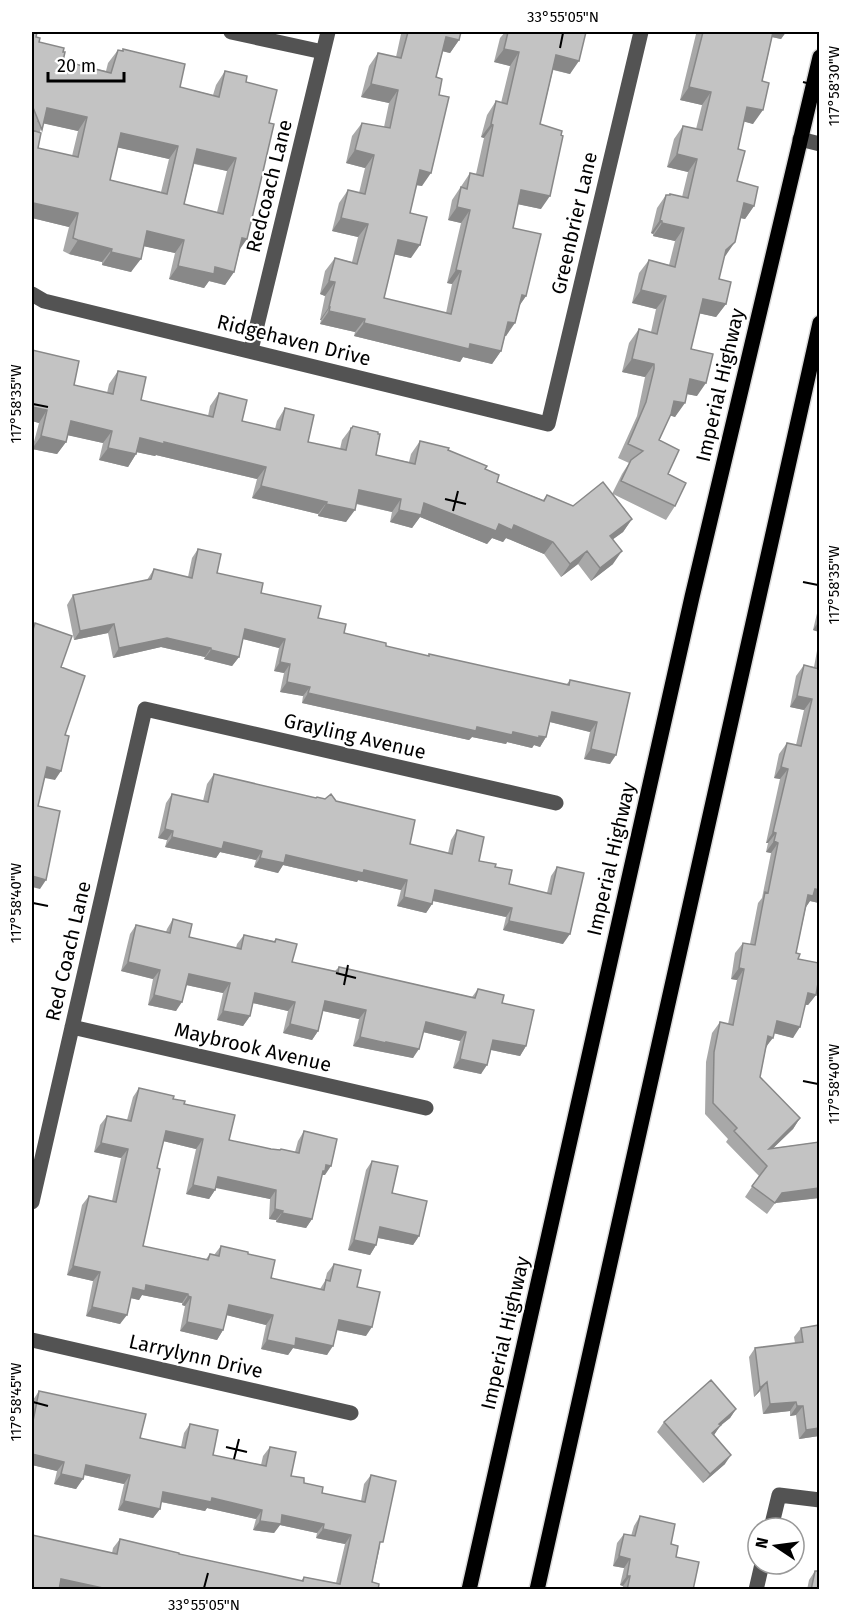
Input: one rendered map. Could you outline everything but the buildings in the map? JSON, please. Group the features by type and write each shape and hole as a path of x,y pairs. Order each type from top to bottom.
{"main road":[{"name":"Imperial Highway","path":"469,1590 692,597 819,57"},
{"path":"537,1590 819,323"}],"street":[{"path":"231,32 323,52"},
{"name":"Redcoach Lane","path":"251,350 328,32"},
{"name":"Greenbrier Lane","path":"548,424 641,32"},
{"path":"800,139 819,144"},
{"name":"Ridgehaven Drive","path":"32,294 44,301 548,424"},
{"name":"Grayling Avenue","path":"145,709 556,803"},
{"name":"Red Coach Lane","path":"32,1202 145,709"},
{"name":"Maybrook Avenue","path":"72,1027 426,1108"},
{"name":"Larrylynn Drive","path":"32,1340 351,1413"},
{"path":"774,1516 779,1495 819,1500"}]}
